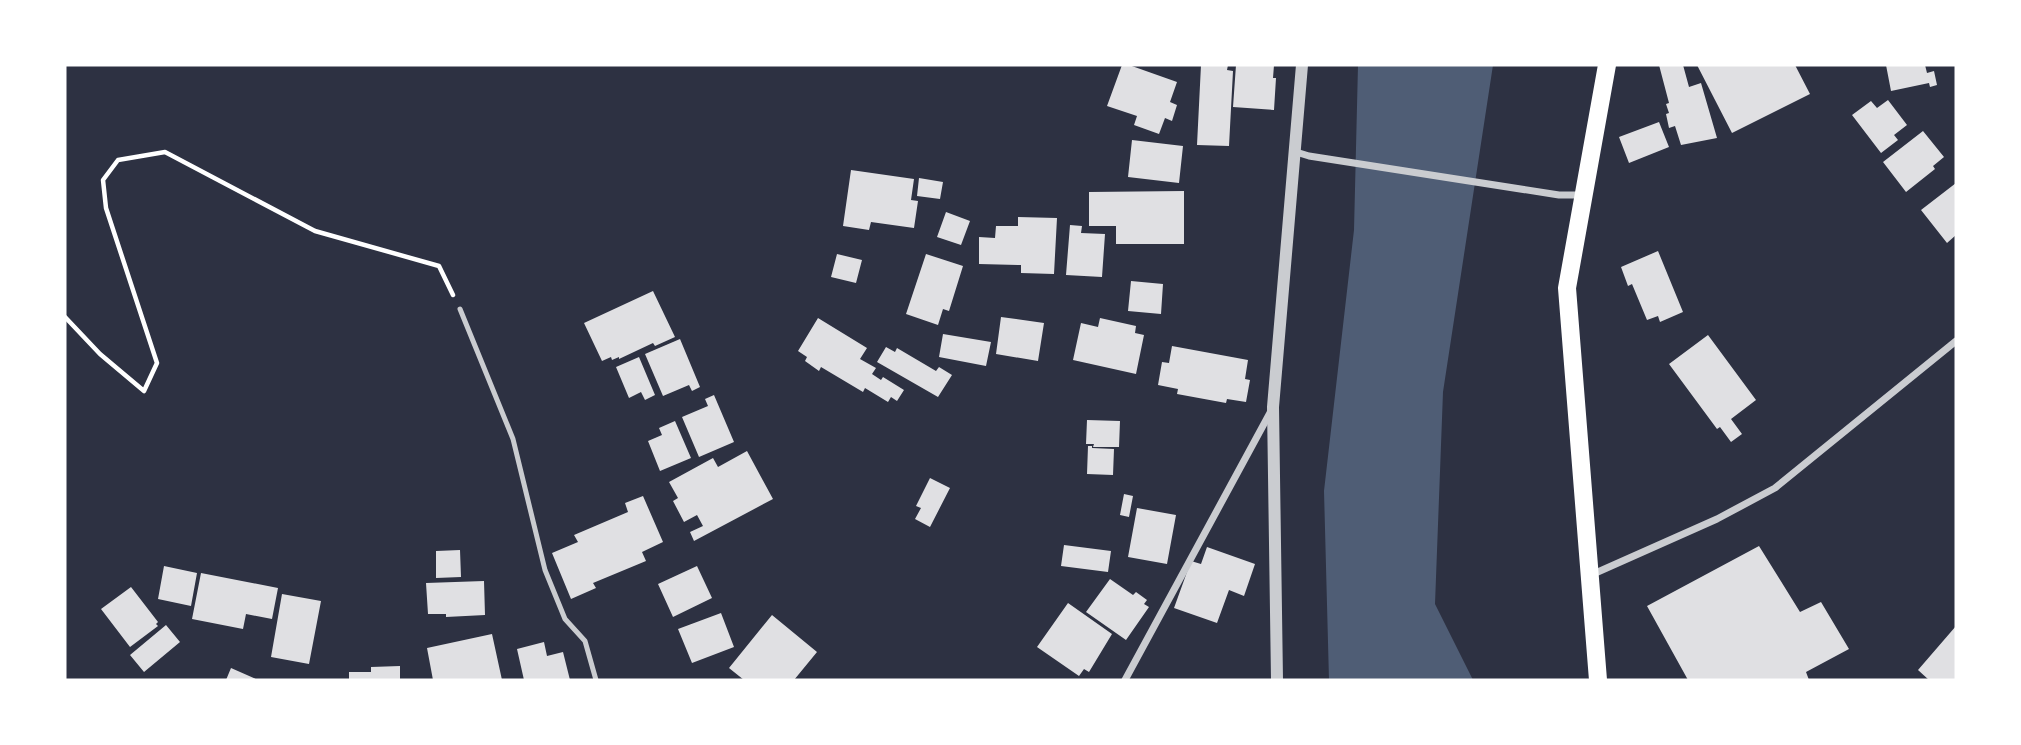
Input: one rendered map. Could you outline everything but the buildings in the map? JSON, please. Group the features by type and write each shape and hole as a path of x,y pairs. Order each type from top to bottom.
{"main road":[{"path":"1598,680 1567,288 1606,65"}],"street":[{"path":"1277,680 1273,407 1302,65"},
{"path":"1296,152 1559,195 1582,195"},
{"path":"1591,575 1717,519 1775,488 1956,341"},
{"path":"1125,680 1273,407"}],"lane":[{"path":"460,309 513,439 545,570 565,619 585,641 596,680"}],"path":[{"path":"65,317 100,354 144,391 157,363 106,208 103,180 118,160 165,152 315,231 439,265 460,309"}],"water":[{"path":"1358,65 1493,65 1443,392 1435,604 1473,680 1329,680 1324,491 1354,230"}]}
